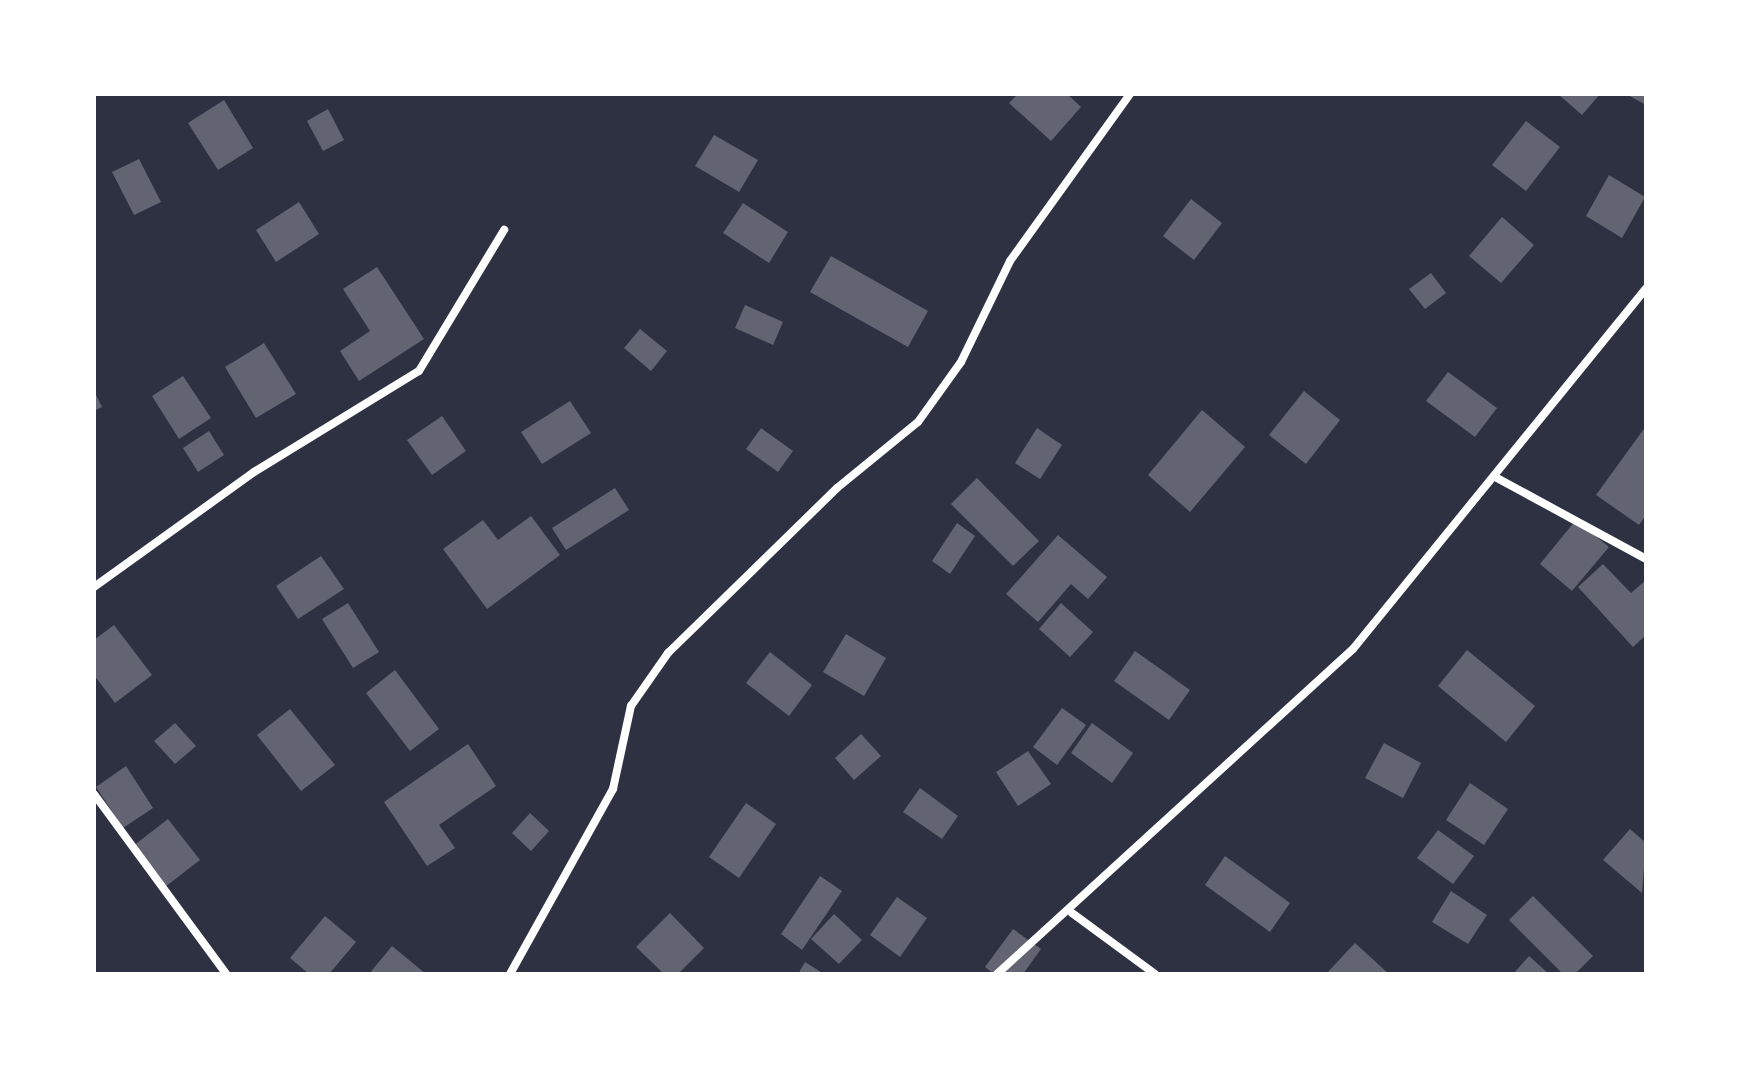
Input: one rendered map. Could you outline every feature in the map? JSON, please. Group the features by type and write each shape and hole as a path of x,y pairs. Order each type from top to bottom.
{"street":[{"path":"510,974 613,789 631,706 668,653 837,488 918,422 961,362 1010,261 1130,94"},
{"path":"94,587 254,472 419,371 504,230"},
{"path":"997,974 1072,913 1353,649 1497,478 1646,288"},
{"path":"1497,478 1646,559"},
{"path":"94,794 226,974"},
{"path":"1072,913 1155,974"}],"building":[{"path":"1018,94 1067,94 1081,107 1051,141 1009,103"},
{"path":"1558,94 1600,94 1582,115"},
{"path":"1626,94 1646,94 1646,105"},
{"path":"224,100 253,148 218,170 188,123"},
{"path":"328,109 344,140 323,151 307,121"},
{"path":"1526,121 1560,147 1526,191 1492,165"},
{"path":"714,135 758,160 739,192 695,166"},
{"path":"139,159 161,202 134,215 112,172"},
{"path":"1609,175 1645,197 1622,238 1586,216"},
{"path":"1191,199 1222,223 1194,260 1163,236"},
{"path":"299,202 319,234 276,262 256,230"},
{"path":"743,203 788,232 769,263 723,233"},
{"path":"1502,217 1534,245 1501,283 1469,256"},
{"path":"831,256 928,311 908,347 810,292"},
{"path":"377,267 424,339 359,381 340,351 370,331 343,289"},
{"path":"1431,273 1446,293 1425,309 1409,289"},
{"path":"745,305 783,322 773,345 735,328"},
{"path":"640,329 667,351 651,371 624,348"},
{"path":"264,343 296,394 256,418 225,367"},
{"path":"1448,372 1497,408 1475,437 1426,401"},
{"path":"183,376 211,418 179,439 152,396"},
{"path":"94,391 102,407 94,411"},
{"path":"1304,391 1340,420 1306,464 1269,435"},
{"path":"570,401 591,433 542,464 521,432"},
{"path":"1202,410 1245,447 1190,512 1148,475"},
{"path":"442,416 466,451 432,475 407,440"},
{"path":"1646,426 1646,515 1639,525 1596,495"},
{"path":"761,428 793,451 778,472 746,449"},
{"path":"1037,428 1062,445 1040,479 1015,463"},
{"path":"209,431 224,455 198,472 183,448"},
{"path":"977,478 1039,541 1013,566 951,504"},
{"path":"615,488 629,510 566,550 552,528"},
{"path":"531,516 560,555 487,609 443,549 483,520 498,540"},
{"path":"1576,520 1609,547 1572,591 1540,564"},
{"path":"957,523 975,536 950,574 932,561"},
{"path":"1058,535 1107,577 1088,599 1071,584 1038,622 1006,594"},
{"path":"321,556 344,589 298,619 276,586"},
{"path":"1603,564 1631,593 1646,580 1646,635 1633,647 1578,587"},
{"path":"348,603 379,652 353,668 322,619"},
{"path":"1061,603 1093,632 1070,657 1039,629"},
{"path":"114,625 152,675 115,703 94,675 94,640"},
{"path":"846,634 886,658 864,696 823,672"},
{"path":"1467,650 1535,706 1506,742 1438,686"},
{"path":"1135,651 1190,690 1169,720 1114,681"},
{"path":"770,652 812,685 789,716 746,683"},
{"path":"395,670 439,729 410,751 366,693"},
{"path":"1062,708 1086,725 1057,765 1033,747"},
{"path":"290,709 335,765 301,791 257,735"},
{"path":"175,723 196,746 175,764 154,741"},
{"path":"1092,723 1133,753 1112,783 1071,753"},
{"path":"861,734 881,756 854,780 835,758"},
{"path":"1384,743 1421,763 1403,798 1365,778"},
{"path":"468,744 496,786 439,825 455,848 427,866 384,802"},
{"path":"1028,751 1051,784 1018,806 996,772"},
{"path":"126,766 153,808 123,828 96,787"},
{"path":"1470,783 1508,809 1484,845 1446,820"},
{"path":"920,788 958,816 942,839 903,812"},
{"path":"746,803 776,824 739,878 709,857"},
{"path":"530,813 549,831 531,851 512,833"},
{"path":"168,819 200,860 165,887 133,846"},
{"path":"1630,829 1646,843 1642,893 1603,860"},
{"path":"1438,830 1474,856 1453,884 1417,858"},
{"path":"1225,856 1290,903 1270,932 1205,885"},
{"path":"820,876 842,891 802,950 781,934"},
{"path":"1451,891 1487,915 1468,944 1432,922"},
{"path":"1533,896 1593,956 1575,974 1563,974 1509,920"},
{"path":"897,897 927,918 900,957 870,935"},
{"path":"670,913 704,948 678,974 664,974 636,947"},
{"path":"834,914 862,940 839,964 811,939"},
{"path":"325,916 356,942 329,974 309,974 290,958"},
{"path":"1013,929 1041,949 1023,974 994,974 985,967"},
{"path":"1355,943 1389,974 1326,974"},
{"path":"392,946 426,974 369,974"},
{"path":"1529,956 1549,974 1513,974"},
{"path":"805,962 824,974 798,974"}]}
